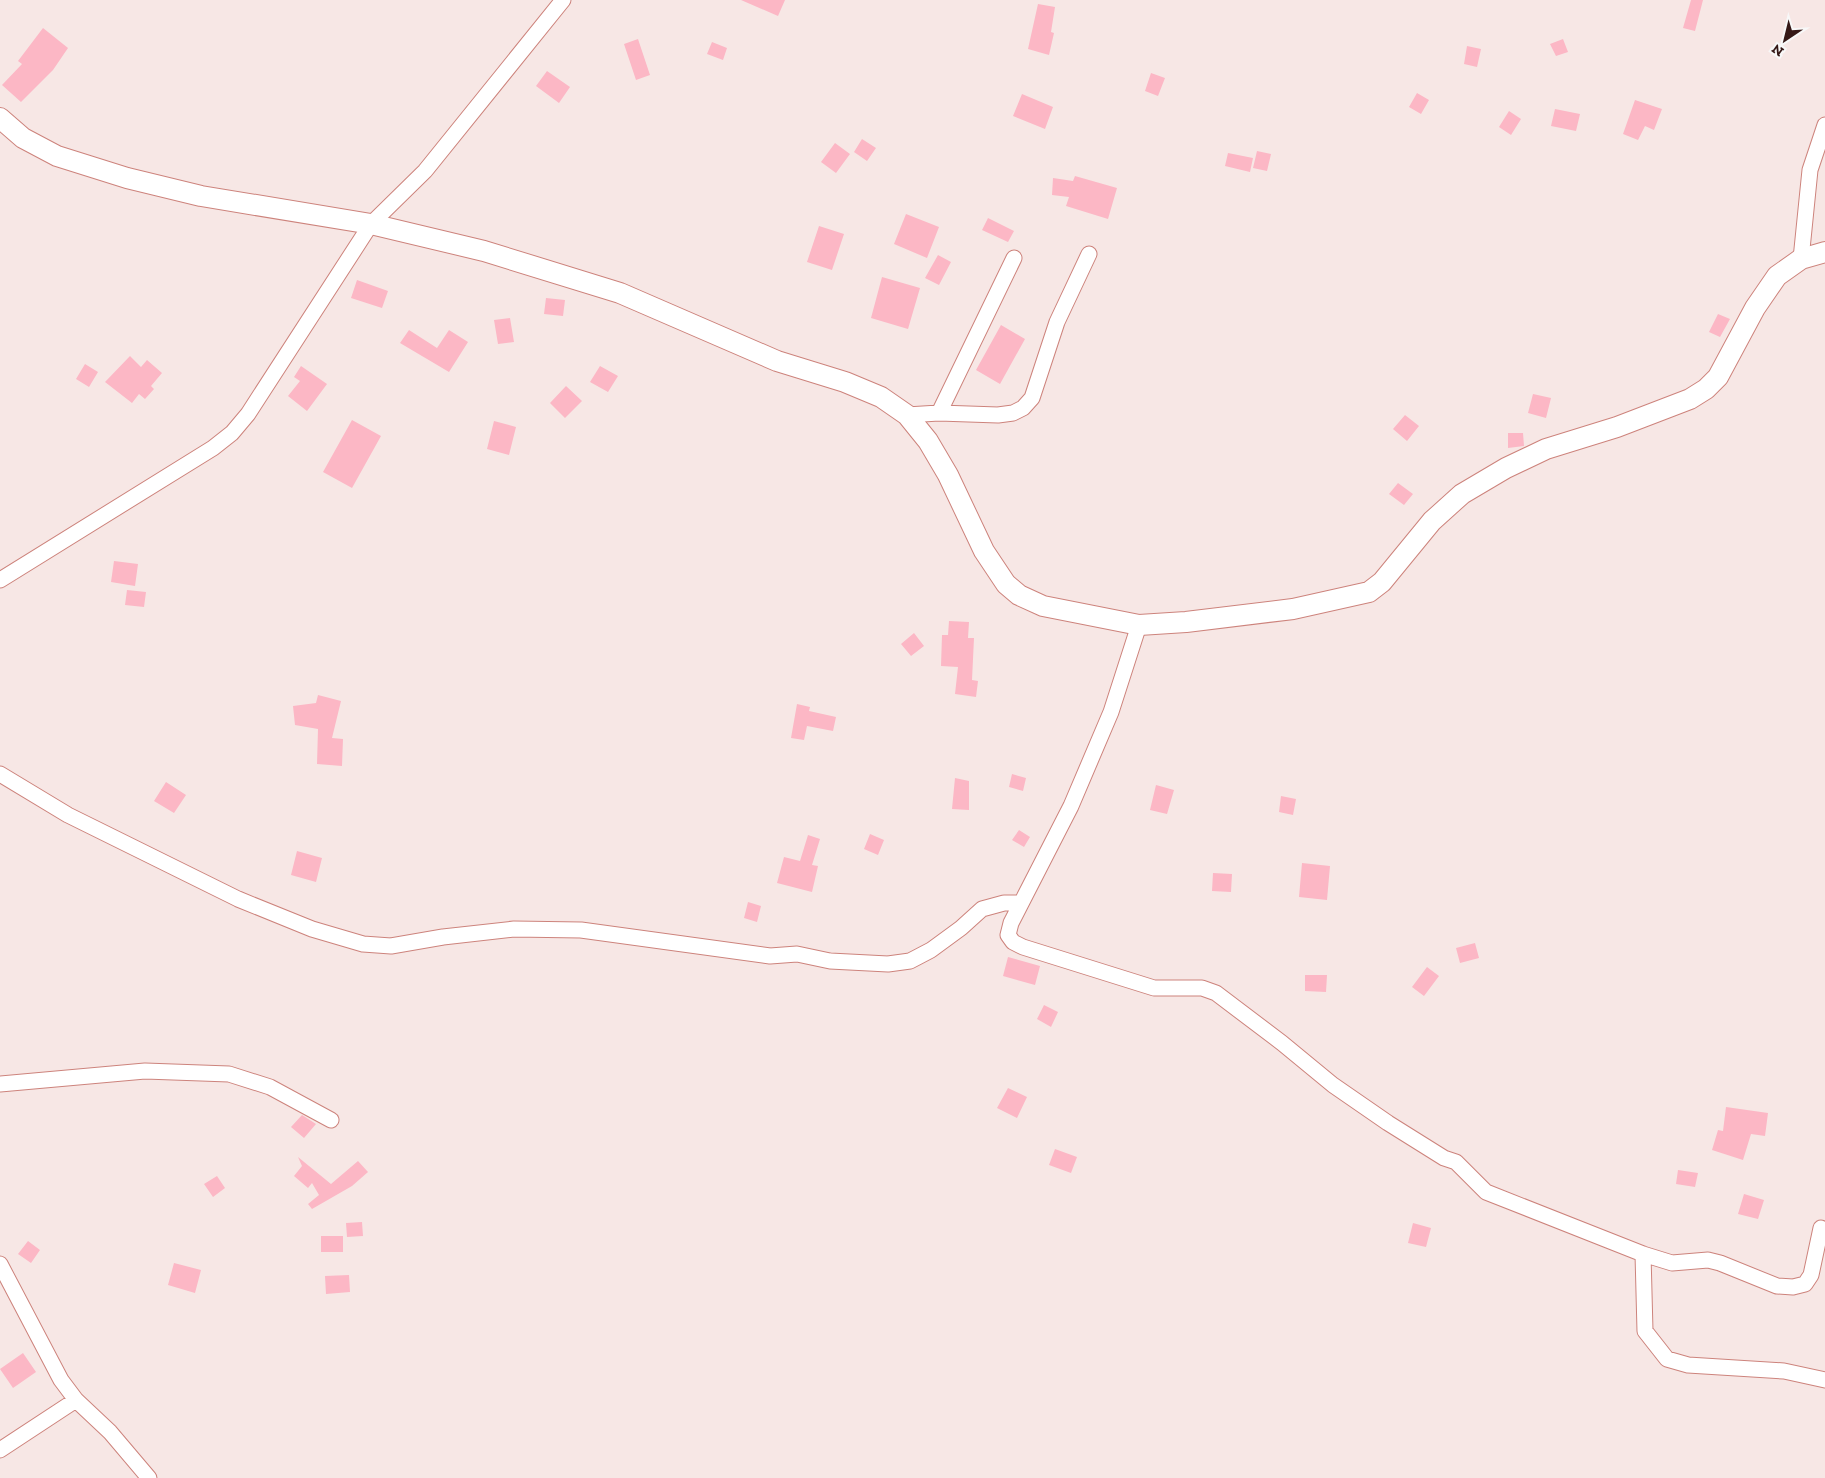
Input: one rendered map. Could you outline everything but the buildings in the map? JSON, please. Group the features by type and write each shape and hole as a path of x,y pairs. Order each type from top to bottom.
{"street":[{"path":"0,580 213,448 232,433 248,414 371,224 425,171 563,0"},
{"path":"0,118 22,138 58,156 127,178 201,196 371,224 484,251 620,293 777,361 846,382 881,397 908,415 928,441 948,475 984,551 1006,584 1019,595 1043,606 1139,625 1186,622 1293,609 1368,592 1382,582 1432,521 1462,494 1506,468 1546,449 1617,427 1690,399 1706,389 1718,377 1755,308 1777,276 1801,259 1825,252"},
{"path":"1801,259 1810,170 1825,125"},
{"path":"908,415 938,412 998,415 1013,413 1027,403 1032,398 1040,378 1057,322 1089,254"},
{"path":"938,412 1014,258"},
{"path":"1139,625 1111,712 1071,806 1011,923 1008,935 1013,942 1023,947 1154,988 1202,988 1216,993 1333,1085 1388,1123 1444,1158 1456,1162 1486,1192 1643,1254 1672,1263 1708,1260 1720,1262 1777,1286 1793,1287 1804,1284 1811,1275 1821,1228"},
{"path":"0,774 68,815 238,899 312,929 363,944 391,946 443,937 514,929 582,930 770,956 797,954 830,961 888,964 910,961 931,950 961,928 982,909 1004,903 1021,903"},
{"path":"0,1084 145,1071 229,1074 270,1087 331,1120"},
{"path":"1643,1254 1645,1331 1667,1359 1688,1365 1784,1371 1825,1380"},
{"path":"0,1264 61,1380 76,1400 110,1432 149,1478"},
{"path":"0,1450 76,1400"}]}
